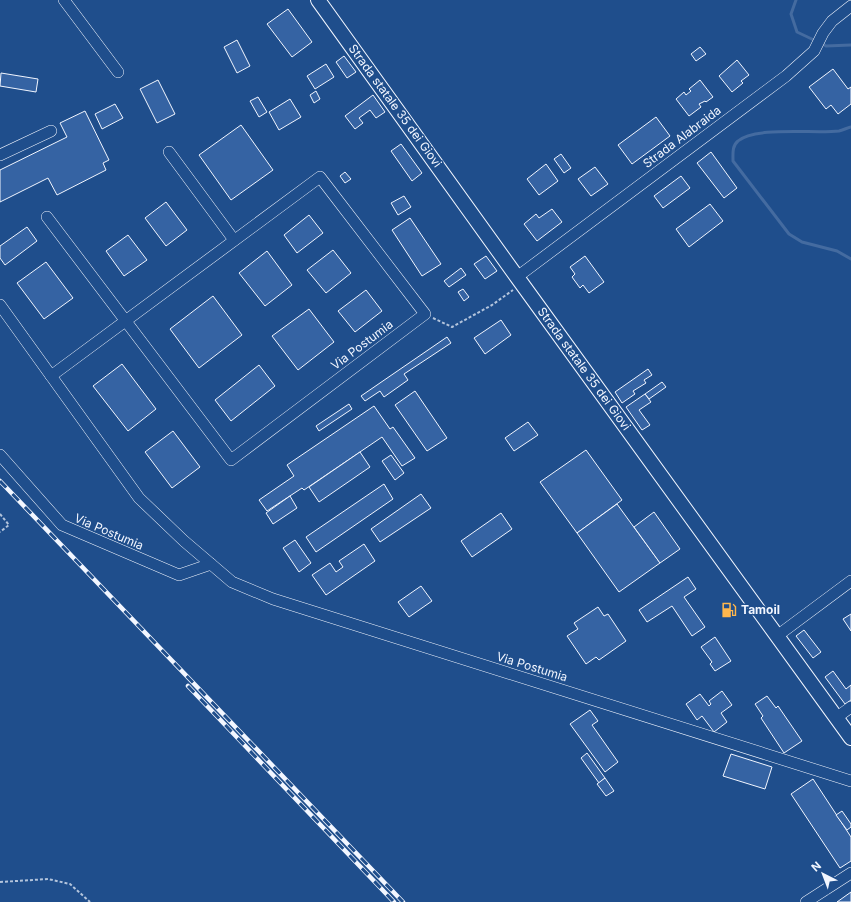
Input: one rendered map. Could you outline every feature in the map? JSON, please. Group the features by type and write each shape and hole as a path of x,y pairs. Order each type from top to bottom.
{"main road":[{"name":"Strada statale 35 dei Giovi","path":"318,0 851,738"}],"street":[{"path":"64,0 118,72"},
{"name":"Strada Alabraida","path":"517,277 786,76 814,51 823,33 832,21 851,6"},
{"path":"0,155 51,131"},
{"path":"169,152 234,240"},
{"path":"51,376 320,177 425,314"},
{"name":"Via Postumia","path":"47,217 231,460 425,314"},
{"name":"Via Postumia","path":"0,305 139,498 184,541 232,582 273,599 851,781"},
{"name":"Via Postumia","path":"0,455 62,525 179,575 212,564"},
{"path":"777,636 851,581"},
{"path":"836,718 851,707"},
{"path":"806,902 851,873"}],"path":[{"path":"425,314 452,327 492,305 514,289 517,277"},
{"path":"0,514 9,526 0,532"},
{"path":"0,882 48,879 70,884 90,902"}],"building":[{"path":"288,9 312,42 292,57 267,24"},
{"path":"237,40 250,66 237,73 224,47"},
{"path":"700,47 706,54 696,61 691,54"},
{"path":"344,56 356,72 347,78 336,62"},
{"path":"737,60 749,75 741,81 743,83 732,92 719,76"},
{"path":"326,64 334,77 315,89 307,76"},
{"path":"833,69 848,89 851,87 851,104 838,114 831,105 826,109 809,87"},
{"path":"1,73 38,79 36,92 0,86"},
{"path":"158,80 175,114 157,123 140,89"},
{"path":"700,80 713,97 706,102 705,101 699,104 701,107 689,116 676,99 684,92 686,95 691,91 689,89"},
{"path":"316,91 320,99 314,103 310,95"},
{"path":"373,95 385,112 376,118 370,110 359,118 363,123 355,129 345,116"},
{"path":"258,97 267,112 259,117 250,101"},
{"path":"290,99 301,117 279,130 269,112"},
{"path":"115,104 123,118 102,129 95,114"},
{"path":"85,111 109,160 103,163 106,170 57,195 48,178 0,202 0,170 67,137 60,123"},
{"path":"656,117 670,136 632,164 618,145"},
{"path":"241,125 273,170 231,200 199,155"},
{"path":"401,144 422,173 412,181 391,151"},
{"path":"711,152 737,188 724,198 697,163"},
{"path":"561,154 571,168 564,173 554,159"},
{"path":"546,164 558,181 539,195 527,179"},
{"path":"595,167 608,184 591,196 578,179"},
{"path":"345,172 351,179 345,183 340,176"},
{"path":"681,176 690,188 663,208 654,196"},
{"path":"404,196 411,207 398,215 391,203"},
{"path":"166,202 187,230 166,246 145,218"},
{"path":"710,204 723,221 689,247 676,229"},
{"path":"552,209 562,222 537,241 524,224 536,214 539,218"},
{"path":"309,215 323,233 297,253 284,235"},
{"path":"410,218 441,264 422,276 392,230"},
{"path":"27,227 37,241 5,265 0,258 0,246"},
{"path":"128,235 147,260 124,276 106,251"},
{"path":"333,250 351,273 326,293 307,270"},
{"path":"267,251 292,285 265,306 239,273"},
{"path":"486,256 497,271 485,279 474,264"},
{"path":"585,256 604,282 589,293 583,285 580,288 572,277 575,274 570,267"},
{"path":"46,262 73,298 44,319 17,283"},
{"path":"461,268 466,275 449,287 444,281"},
{"path":"463,289 469,297 464,301 458,292"},
{"path":"366,290 382,311 355,332 338,311"},
{"path":"213,296 242,335 199,368 170,329"},
{"path":"309,309 334,342 298,370 272,336"},
{"path":"501,320 511,335 485,354 474,338"},
{"path":"447,337 451,343 404,374 408,380 384,397 380,391 365,401 361,396"},
{"path":"122,364 156,409 128,431 93,386"},
{"path":"259,365 275,386 231,421 215,400"},
{"path":"648,369 652,375 644,380 646,383 633,391 635,394 622,403 615,392"},
{"path":"662,382 666,387 649,399 645,394"},
{"path":"415,391 447,438 427,451 395,405"},
{"path":"645,394 651,402 639,410 650,425 642,430 626,407"},
{"path":"349,404 352,409 319,431 316,426"},
{"path":"374,406 390,429 393,427 415,458 402,466 382,437 304,490 302,488 267,511 259,500 294,476 287,465"},
{"path":"528,422 538,435 514,451 505,438"},
{"path":"173,431 200,467 172,488 145,452"},
{"path":"586,450 622,500 577,533 540,482"},
{"path":"360,452 370,467 319,502 309,487"},
{"path":"391,455 404,473 395,480 382,461"},
{"path":"384,484 393,499 316,552 306,537"},
{"path":"421,494 431,508 380,542 371,529"},
{"path":"290,496 297,508 273,524 266,513"},
{"path":"617,504 660,563 619,592 577,533"},
{"path":"654,512 680,549 660,563 634,527"},
{"path":"501,513 512,529 472,557 461,541"},
{"path":"295,540 311,563 299,572 283,548"},
{"path":"364,544 375,561 326,595 312,575 330,563 336,572 343,567 339,561"},
{"path":"688,577 696,589 684,597 705,627 692,636 672,606 647,622 639,610"},
{"path":"421,586 432,601 409,617 398,602"},
{"path":"598,607 604,616 608,614 626,641 599,660 596,657 586,664 567,636 578,629 574,623"},
{"path":"851,614 851,631 843,619"},
{"path":"804,630 821,652 813,658 796,636"},
{"path":"715,637 731,661 715,671 710,664 712,662 701,647"},
{"path":"833,671 846,689 851,685 851,700 845,704 825,677"},
{"path":"722,691 732,705 721,713 727,722 714,732 702,716 697,720 686,704 700,694 709,706 711,704 709,701"},
{"path":"767,696 776,708 778,706 802,741 784,753 761,718 763,716 755,704"},
{"path":"590,710 598,721 592,725 618,762 605,772 570,724"},
{"path":"587,753 605,778 599,783 581,758"},
{"path":"731,754 772,767 765,789 723,776"},
{"path":"605,778 614,791 606,796 597,784"},
{"path":"813,779 851,837 851,861 840,868 791,794"},
{"path":"842,811 851,824 851,827 847,830 836,815"},
{"path":"851,892 851,902 837,902"}],"waterway":[{"path":"796,0 791,14 797,32 816,41"},
{"path":"821,43 826,46 851,45"},
{"path":"851,127 839,131 829,132 771,132 746,136 736,143 733,155 733,161 789,234 802,242 837,251 851,259"}],"railway":[{"path":"0,481 403,902"},
{"path":"188,686 394,902"}],"place":[{"name":"Tamoil","path":"729,610"}]}
